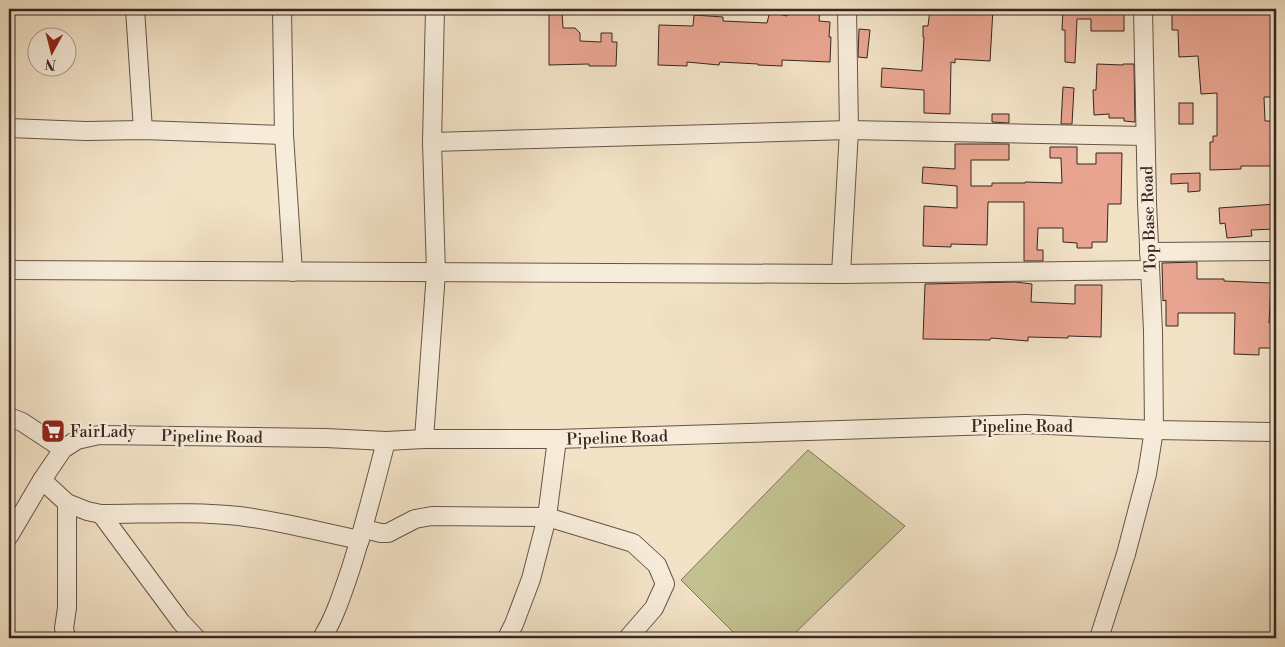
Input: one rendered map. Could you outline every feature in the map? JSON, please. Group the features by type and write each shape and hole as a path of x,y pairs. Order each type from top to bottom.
{"street":[{"path":"135,9 143,130"},
{"path":"282,9 284,135 293,272"},
{"path":"424,439 436,272 432,142 435,9"},
{"path":"841,274 850,130 847,9"},
{"name":"Top Base Road","path":"1099,638 1126,554 1147,474 1154,430 1153,331 1145,136 1144,9"},
{"path":"9,128 284,135"},
{"path":"432,142 850,130 1145,136"},
{"path":"1149,252 1276,251"},
{"path":"9,270 841,274 1150,270"},
{"path":"9,418 22,422 63,449"},
{"name":"Pipeline Road","path":"9,536 63,449 77,440 98,435 326,438 386,441 424,439 557,439 1027,424 1154,430 1276,432"},
{"path":"507,638 531,579 547,517 557,439"},
{"path":"322,638 338,608 362,534 386,441"},
{"path":"42,480 68,503 87,511 101,514 211,514 240,516 362,534 388,533 415,519 432,516 547,517 633,543 657,565 665,584 654,608 628,638"},
{"path":"66,638 64,628 67,608 68,503"},
{"path":"101,514 181,622 196,638"}],"shaded area":[{"path":"808,450 905,526 790,638 739,638 681,580"}],"building":[{"path":"788,9 820,10 819,21 830,22 830,62 782,60 782,66 720,62 719,65 687,62 687,66 658,65 659,25 693,26 694,15 723,17 723,21 767,23 771,13 787,16"},
{"path":"930,9 993,9 990,61 955,59 955,63 951,62 950,114 924,113 924,90 881,87 882,68 922,71 923,26 928,26"},
{"path":"1063,9 1124,9 1124,31 1091,31 1091,19 1077,19 1075,63 1065,62 1065,30 1062,30"},
{"path":"1207,9 1273,9 1276,97 1264,97 1265,121 1276,121 1276,166 1241,166 1241,169 1210,170 1210,142 1213,142 1213,136 1217,136 1217,93 1201,94 1198,56 1179,57 1178,30 1172,30 1172,12 1208,11"},
{"path":"549,12 562,12 563,28 575,28 580,33 580,41 601,42 601,33 612,33 612,42 617,42 616,66 589,66 589,64 549,65"},
{"path":"859,29 870,30 867,58 858,57"},
{"path":"1097,64 1134,64 1135,122 1124,121 1124,118 1109,118 1109,114 1094,115 1093,90 1096,90"},
{"path":"1063,87 1074,88 1072,124 1061,124"},
{"path":"1179,103 1193,103 1193,124 1179,124"},
{"path":"992,114 1009,114 1009,123 992,122"},
{"path":"955,144 1009,144 1009,160 971,160 971,186 992,186 992,183 1062,183 1061,158 1050,158 1050,147 1077,147 1077,164 1096,164 1096,153 1122,153 1121,204 1108,204 1107,242 1092,242 1092,248 1077,248 1077,243 1063,242 1063,228 1038,228 1037,250 1043,250 1043,261 1024,261 1024,202 988,202 987,245 951,244 951,247 923,246 924,206 957,208 957,186 922,183 923,167 955,169"},
{"path":"1200,173 1200,191 1188,192 1188,183 1171,184 1171,174"},
{"path":"1276,204 1276,229 1251,230 1252,236 1227,238 1225,223 1220,224 1219,208"},
{"path":"1197,262 1197,279 1271,283 1269,323 1276,323 1276,341 1272,342 1272,348 1259,348 1259,355 1234,354 1235,313 1178,313 1178,326 1166,326 1166,300 1163,301 1162,263"},
{"path":"1015,282 1032,284 1031,302 1075,304 1075,285 1102,285 1101,337 1028,337 1028,341 991,338 990,340 923,339 925,284"}],"place":[{"name":"FairLady","path":"53,431"}]}
